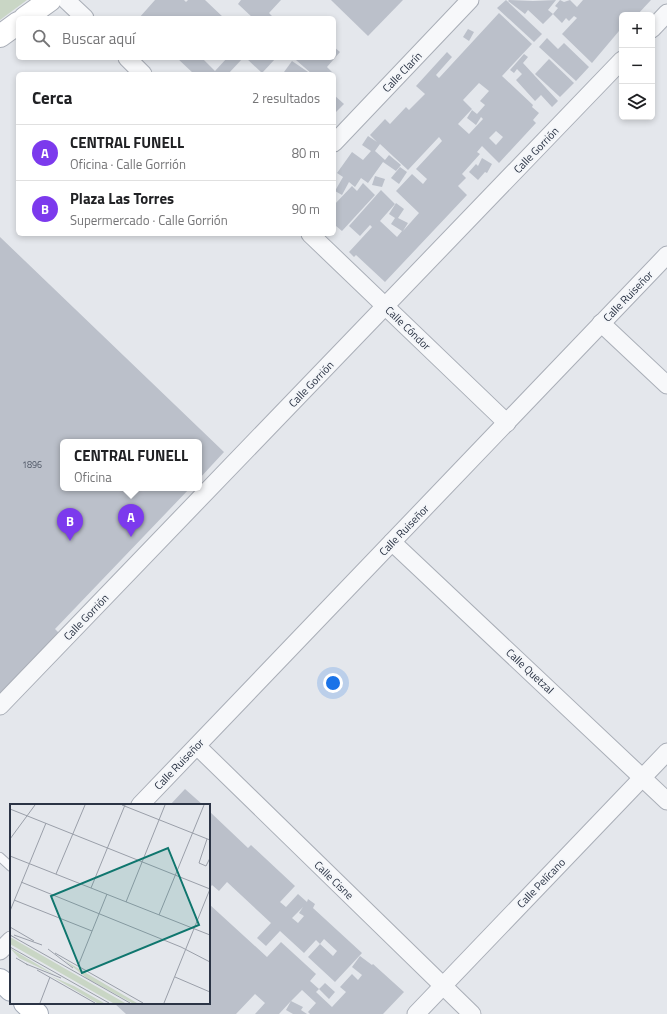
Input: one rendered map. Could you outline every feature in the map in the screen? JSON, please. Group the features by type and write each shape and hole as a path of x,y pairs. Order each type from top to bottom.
{"main road":[{"path":"28,16 50,0"},
{"path":"0,36 16,24"},
{"path":"0,980 10,989"},
{"path":"26,1004 37,1014"}],"street":[{"path":"66,0 83,16"},
{"name":"Calle Clarín","path":"336,141 470,0"},
{"path":"655,26 667,14"},
{"path":"129,60 141,72"},
{"name":"Calle Gorrión","path":"0,706 386,307 619,63"},
{"name":"Calle Cóndor","path":"312,236 506,423"},
{"name":"Calle Ruiseñor","path":"141,804 667,255"},
{"path":"602,323 667,385"},
{"name":"Calle Quetzal","path":"392,542 667,801"},
{"name":"Calle Cisne","path":"197,746 472,1014"},
{"name":"Calle Pelícano","path":"416,1014 667,752"},
{"path":"0,951 10,941"}],"lane":[{"path":"0,857 10,866"}],"green space":[{"path":"0,0 27,0 0,20"}],"building":[{"path":"155,0 184,0 186,2 188,0 205,0 222,16 141,16"},
{"path":"241,0 281,0 269,13 272,16 251,16 238,4"},
{"path":"331,0 403,0 368,36"},
{"path":"506,0 542,34 534,42 497,8"},
{"path":"556,0 548,10 553,14 543,24 528,10 525,14 508,1"},
{"path":"560,0 564,2 570,0 577,7 583,0 651,0 640,12 619,12 619,31 592,63 562,34 577,18 574,16 569,21 566,18 562,23 553,14 558,8 555,6"},
{"path":"499,13 532,44 502,76 533,105 532,107 539,113 533,120 536,123 499,163 482,146 477,152 480,154 462,174 466,178 458,186 467,195 385,282 356,255 354,257 349,252 372,227 370,225 360,236 349,226 381,190 395,204 380,221 397,237 402,231 391,224 395,218 389,214 396,203 404,209 398,218 408,223 403,231 419,213 396,191 412,174 423,184 427,179 416,169 442,141 439,137 408,170 380,144 375,151 385,160 389,155 401,165 396,171 383,162 368,183 361,178 355,187 349,182 342,195 336,192 343,177 337,173 352,152 363,160 371,151 362,145 368,136 377,142 370,135 385,119 390,124 406,107 409,110 425,94 416,86 447,52 452,57 436,75 439,78","holes":["479,83 489,91 480,101 485,105 477,114 472,110 467,118 476,125 481,117 483,119 469,134 458,124 472,109 463,100","496,131 503,137 496,145 489,138"]},
{"path":"468,29 474,32 469,41 463,37"},
{"path":"547,38 558,49 564,43 589,67 576,81 539,47"},
{"path":"336,49 340,52 336,57"},
{"path":"524,54 528,57 523,63 558,101 552,107 541,95 535,101 516,80 522,74 517,69 514,73 510,70"},
{"path":"549,59 574,83 560,97 535,74"},
{"path":"179,60 204,60 215,71 225,60 241,60 230,72 192,72"},
{"path":"248,60 274,60 263,72 261,72"},
{"path":"296,60 333,60 327,67 332,72 310,72"},
{"path":"292,61 308,72 284,72"},
{"path":"336,97 344,104 336,112"},
{"path":"482,158 492,164 487,173 485,172 478,180 469,172 476,164 478,166"},
{"path":"400,167 407,172 399,184 391,178"},
{"path":"375,176 385,179 382,187 372,185"},
{"path":"363,183 375,195 342,231 336,226 336,203 352,186 357,191"},
{"path":"0,237 224,452 202,476 202,439 60,439 60,491 187,491 55,629 59,633 0,695"},
{"path":"185,789 202,804 171,804"},
{"path":"210,812 248,848 251,845 295,886 280,902 286,907 298,894 307,902 308,899 315,904 313,908 362,953 335,982 308,957 320,944 316,940 304,953 280,931 266,946 257,938 271,923 227,882 219,891 212,885 210,888","holes":["303,907 299,913 304,916 298,923 292,918","324,939 337,951 333,956 320,944"]},
{"path":"210,905 267,957 281,942 316,974 310,981 319,989 316,992 332,1007 346,992 340,987 352,974 358,980 362,975 352,967 360,956 372,965 373,964 404,992 383,1014 310,1014 308,1012 316,1003 302,990 279,1014 255,1014 265,1003 255,994 236,1014 126,1014 115,1004 210,1004"},
{"path":"325,983 335,992 329,999 319,989"},
{"path":"291,1001 303,1007 301,1010 307,1014 293,1014 286,1010"}],"place":[{"name":"CENTRAL FUNELL","path":"131,537"},
{"name":"Plaza Las Torres","path":"70,541"}]}
